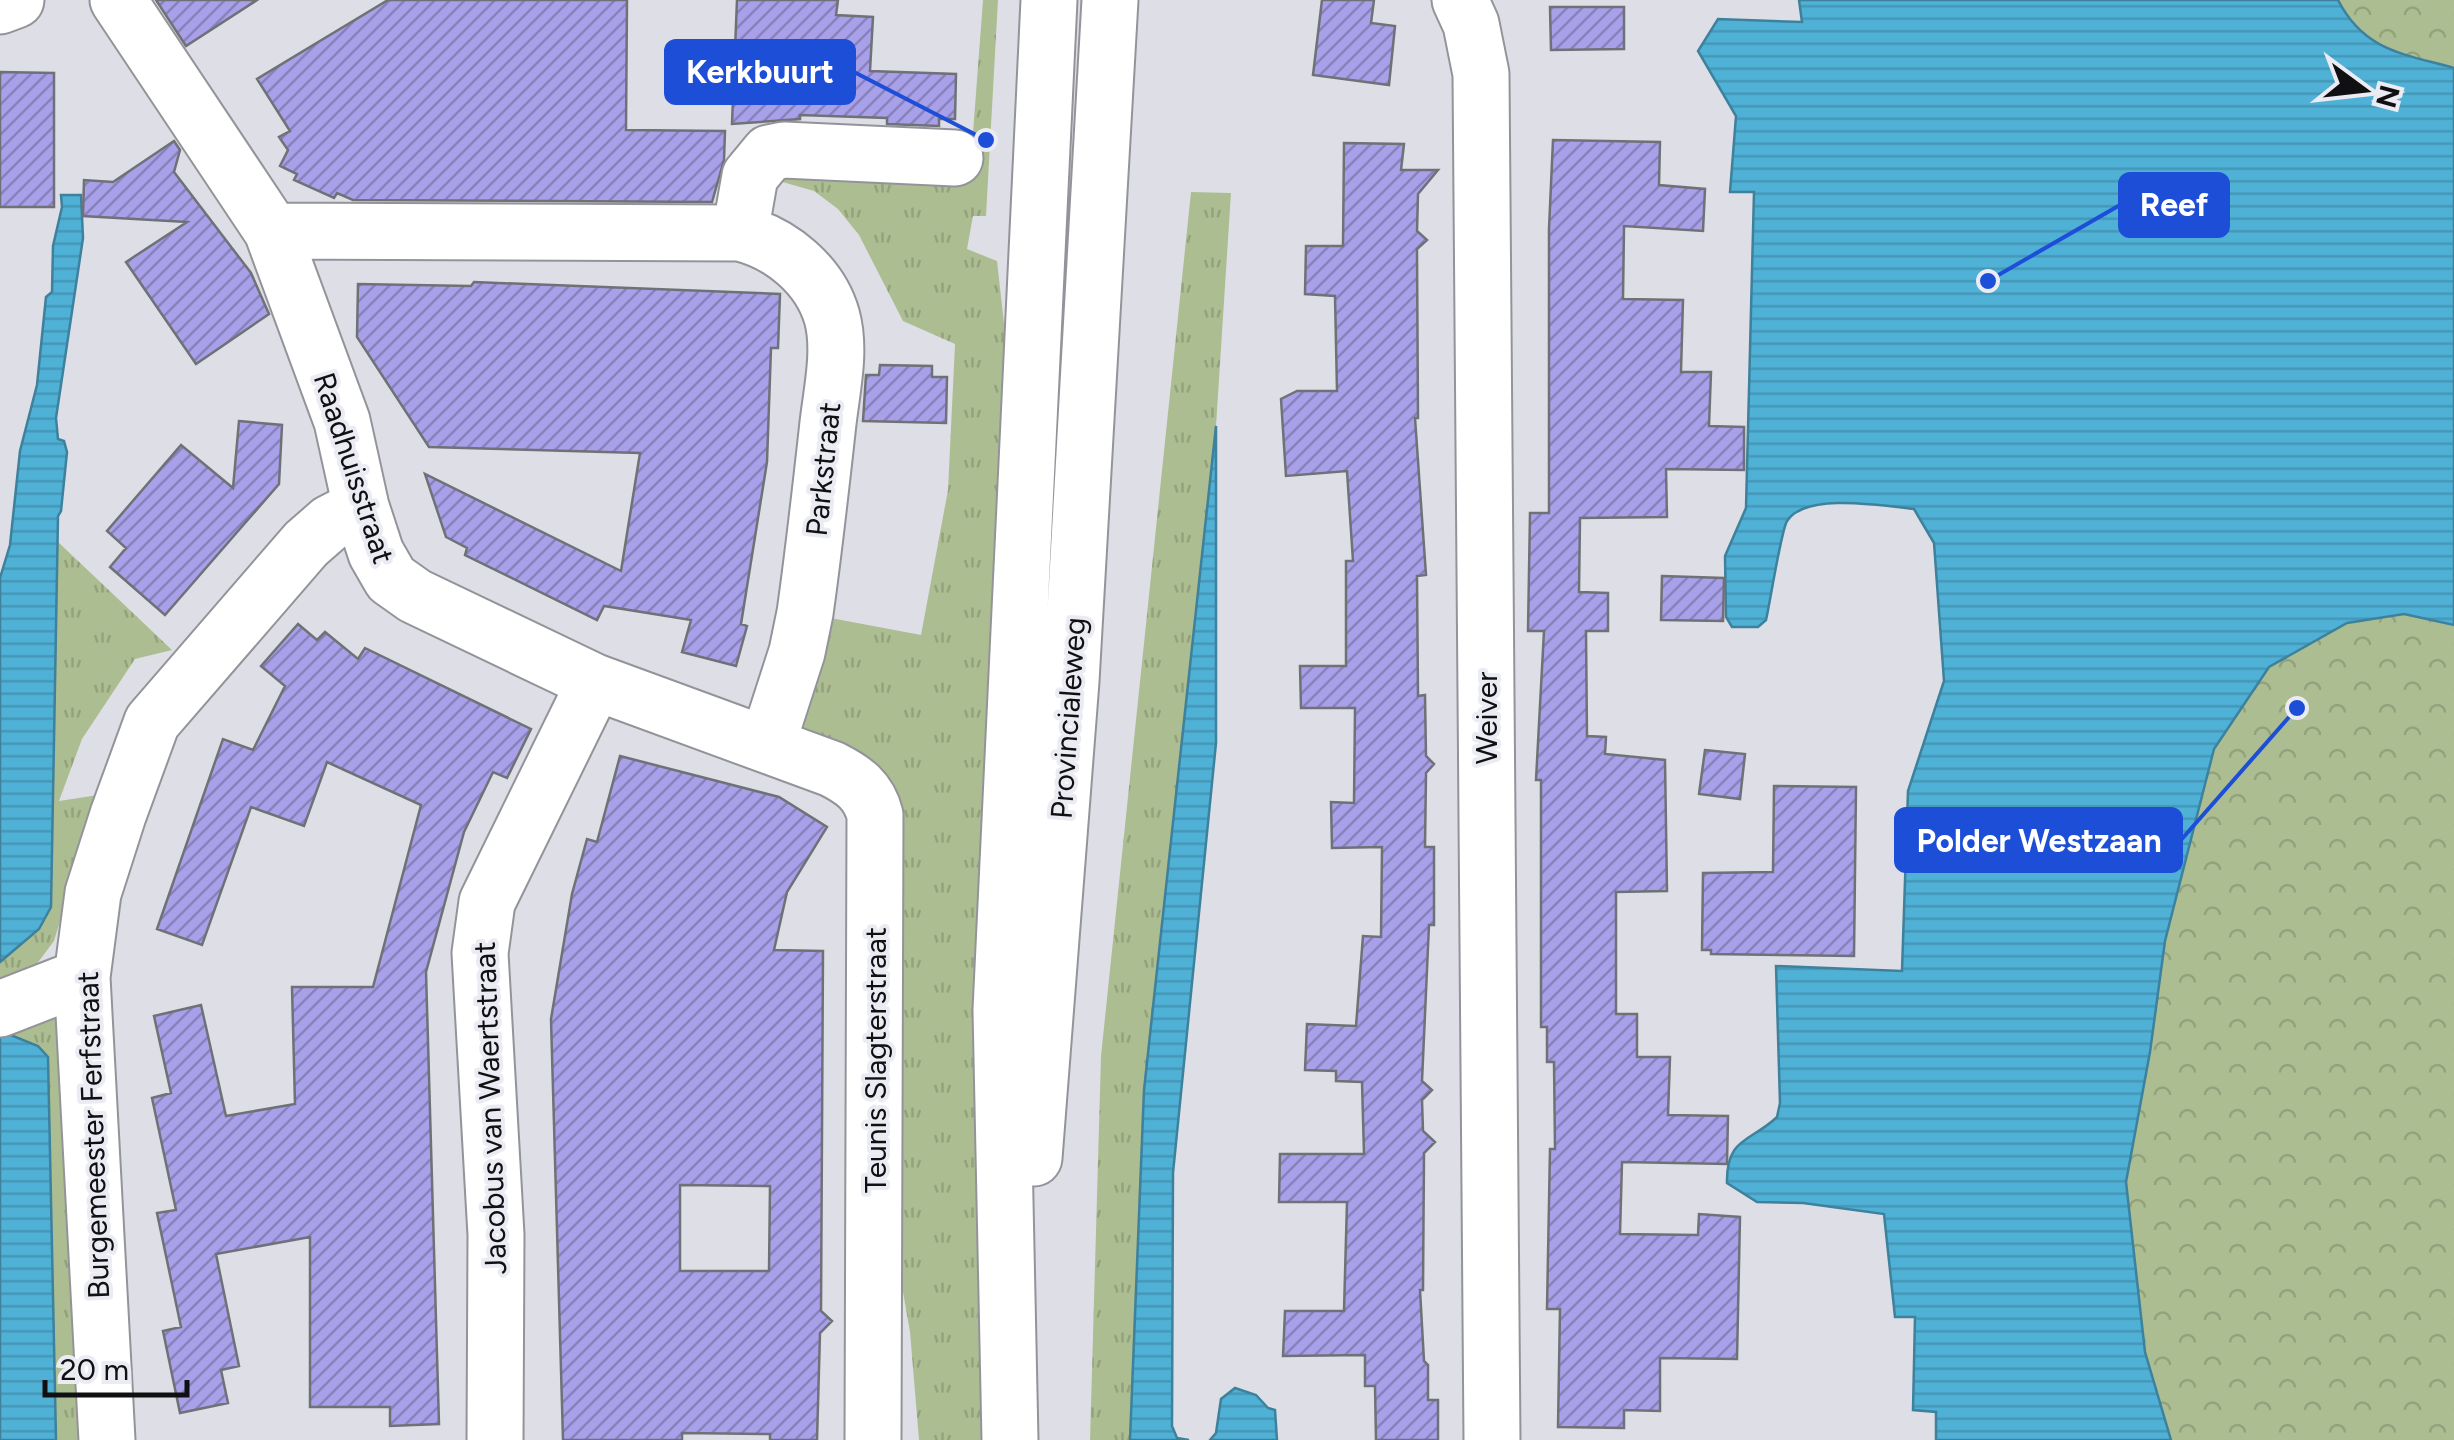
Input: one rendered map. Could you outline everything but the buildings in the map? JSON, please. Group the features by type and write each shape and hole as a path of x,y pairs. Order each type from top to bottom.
{"street":[{"path":"0,6 16,0"},
{"name":"Raadhuisstraat","path":"118,0 272,232 342,421 360,507 376,554 391,580 415,596 595,682 767,745"},
{"name":"Provincialeweg","path":"1010,1438 1002,1010 1049,0"},
{"name":"Provincialeweg","path":"1010,1438 1048,1010 1070,700 1110,0"},
{"name":"Weiver","path":"1460,0 1471,24 1481,74 1492,1440"},
{"path":"740,234 750,176 769,153 784,150 956,158"},
{"name":"Parkstraat","path":"272,232 740,234 758,238 806,271 820,289 831,314 835,337 805,613 797,652 767,745"},
{"name":"Burgemeester Ferfstraat","path":"106,1440 82,978 93,894 152,722 306,544 330,523 360,507"},
{"name":"Jacobus van Waertstraat","path":"494,1440 496,1235 482,936 488,902 595,682"},
{"name":"Teunis Slagterstraat","path":"767,745 850,778 872,801 876,815 873,1440"},
{"path":"8,1006 82,978"}],"green space":[{"path":"983,0 998,0 986,216 973,216 967,249 997,261 1007,350 987,1440 919,1440 910,1332 899,1269 895,801 800,739 820,616 921,635 948,490 955,344 903,321 859,235 838,209 814,191 765,177 972,146"},
{"path":"2003,0 2454,0 2454,1440 2157,1440 2129,1351"},
{"path":"1191,192 1231,193 1216,426 1144,1090 1130,1440 1090,1440 1101,1056"},
{"path":"57,541 172,650 135,659 82,739 59,801 98,795 54,941 36,965 0,980 0,962 39,929 51,907"},
{"path":"54,1012 68,1020 85,1440 56,1440 48,1057 8,1034"}],"water":[{"path":"1799,0 2338,0 2348,17 2373,40 2402,54 2454,68 2454,625 2404,614 2347,623 2269,667 2214,749 2165,941 2126,1182 2145,1352 2171,1440 1936,1440 1936,1412 1913,1410 1915,1317 1895,1317 1884,1214 1803,1203 1757,1202 1727,1183 1736,1148 1777,1117 1780,1103 1776,966 1902,971 1908,791 1944,681 1934,543 1914,509 1846,503 1810,506 1796,512 1785,527 1766,620 1758,627 1732,627 1726,617 1725,556 1746,508 1754,192 1730,192 1736,116 1698,51 1718,19 1802,22"},
{"path":"61,195 81,195 83,238 56,418 58,439 64,441 67,452 58,516 51,907 39,929 0,962 0,578 10,545 20,451 37,385 46,297 52,292 53,246"},
{"path":"1216,426 1216,743 1173,1173 1172,1426 1177,1438 1189,1440 1130,1440 1144,1090"},
{"path":"0,1016 8,1034 38,1046 48,1057 56,1440 0,1440"},
{"path":"1235,1388 1256,1395 1275,1410 1277,1440 1210,1440 1216,1433 1221,1399"}],"place":[{"name":"Kerkbuurt","path":"986,140"},
{"name":"Reef","path":"1988,281"},
{"name":"Polder Westzaan","path":"2297,708"}]}
